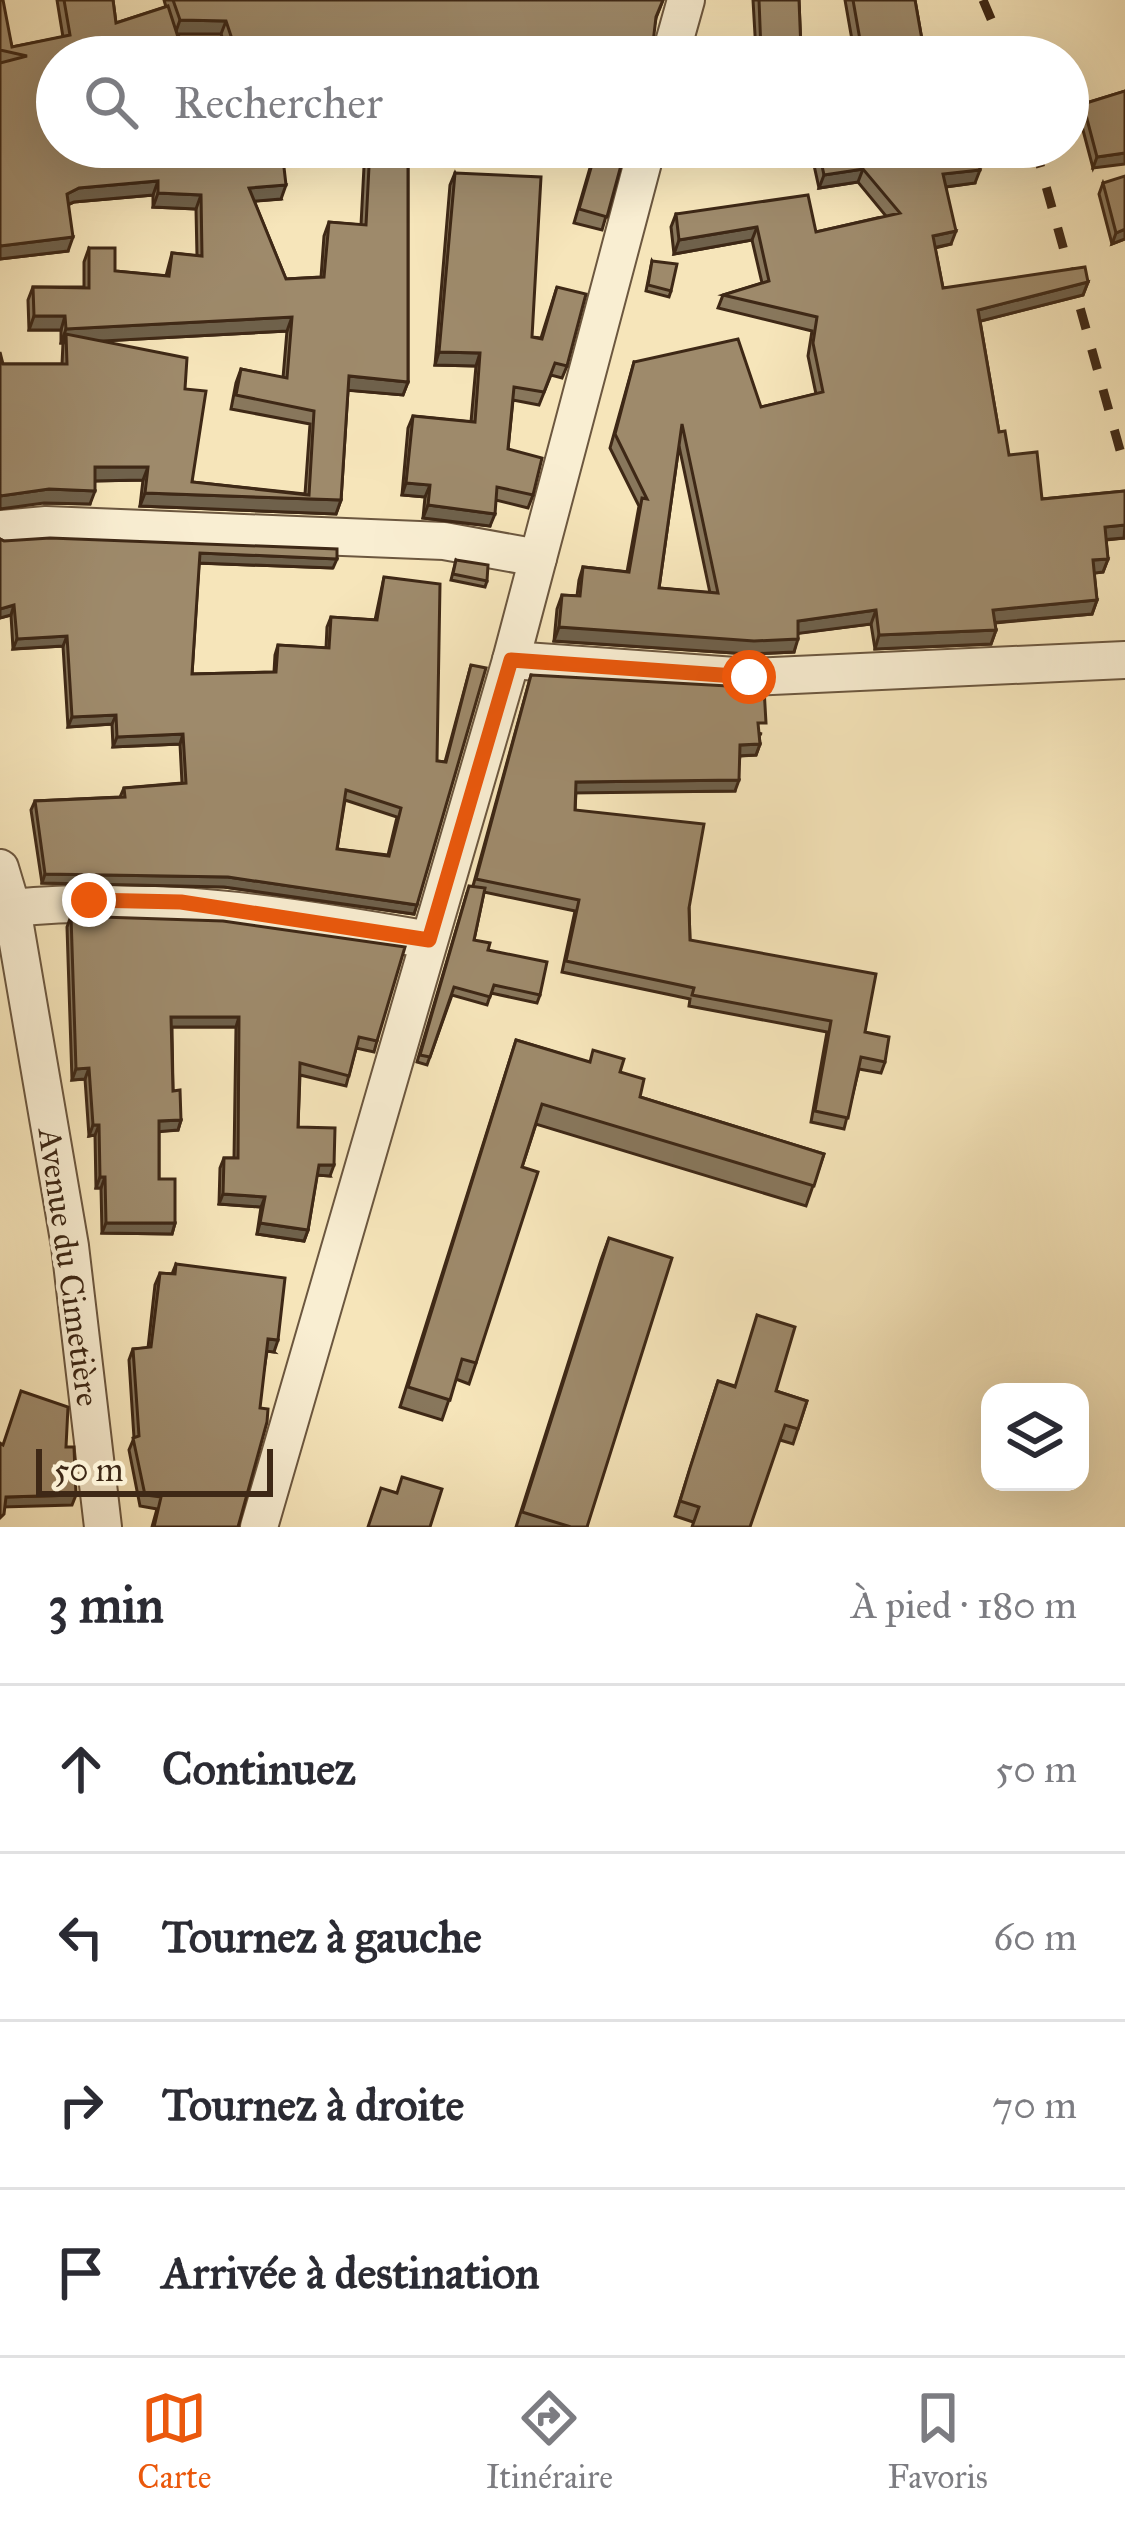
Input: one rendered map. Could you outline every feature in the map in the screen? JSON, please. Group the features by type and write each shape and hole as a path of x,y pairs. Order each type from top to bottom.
{"street":[{"path":"676,36 686,0"},
{"path":"259,1527 511,660 641,168"},
{"path":"0,529 46,525 444,541 538,558"},
{"path":"511,660 749,677 1125,660"},
{"name":"Avenue du Cimetière","path":"0,868 12,908 70,1246 103,1527"},
{"path":"12,908 89,900 181,902 429,940"}],"building":[{"path":"3,0 12,47 36,42 36,168 284,168 286,185 249,188 286,279 324,277 329,222 366,225 369,168 408,168 408,382 349,376 341,500 145,493 148,467 95,467 95,491 49,489 0,496 0,352 3,364 67,364 66,334 187,358 185,389 206,391 192,482 309,495 314,411 236,395 241,369 287,378 292,317 66,329 65,316 34,316 33,287 89,288 89,248 115,248 115,271 169,276 172,253 202,256 201,195 158,193 158,181 79,188 67,194 73,237 0,246 0,63 27,56 0,50"},
{"path":"64,0 113,0 116,23 168,6 178,36 65,36 70,35"},
{"path":"173,0 663,0 654,36 231,36 226,21 180,20"},
{"path":"759,0 799,0 800,36 760,36"},
{"path":"853,0 915,0 921,36 859,36"},
{"path":"1125,91 1125,153 1097,157 1089,102"},
{"path":"591,168 620,168 607,217 579,209"},
{"path":"822,168 980,168 943,174 956,231 933,236 943,288 1085,267 1088,282 978,310 999,432 1005,431 1009,455 1037,452 1042,499 1125,491 1125,525 1105,527 1108,559 1093,560 1097,600 993,610 996,630 879,635 876,610 798,621 798,639 754,641 559,627 562,595 580,596 583,567 629,572 642,498 647,499 615,434 634,362 738,339 761,407 823,392 813,343 817,317 723,295 769,281 757,227 679,240 676,214 808,195 816,232 900,213 863,169 824,175","holes":["682,424 718,593 659,588"]},
{"path":"455,173 541,177 532,337 542,339 557,287 586,294 567,366 555,363 544,392 514,387 508,449 542,458 533,495 497,487 495,514 428,505 430,485 406,483 413,416 475,422 480,353 439,352"},
{"path":"1125,176 1125,229 1116,233 1103,183"},
{"path":"652,261 677,264 671,291 648,285"},
{"path":"50,538 337,549 337,559 200,553 192,674 276,672 278,645 329,648 331,617 377,620 384,577 440,584 437,761 446,762 471,665 486,668 417,905 228,877 45,874 35,801 125,797 124,788 186,783 183,734 117,737 116,715 72,717 67,636 17,639 14,605 0,609 0,539","holes":["346,790 401,808 389,856 337,849"]},
{"path":"456,560 488,565 487,581 453,574"},
{"path":"531,675 764,688 766,723 758,723 760,744 740,745 739,780 576,782 575,810 704,824 689,908 690,940 876,974 865,1032 889,1037 885,1062 861,1057 848,1118 815,1111 831,1021 692,995 694,988 566,961 579,900 476,879"},
{"path":"469,886 485,888 474,940 490,943 488,950 547,962 540,995 494,985 490,997 454,987 430,1057 420,1055"},
{"path":"71,916 223,921 405,947 377,1041 359,1037 349,1076 300,1063 298,1127 335,1128 334,1165 319,1165 308,1230 260,1223 265,1197 223,1194 224,1158 238,1158 239,1017 171,1017 173,1091 180,1090 181,1120 159,1121 159,1179 175,1179 175,1223 106,1223 105,1177 100,1177 99,1125 93,1125 89,1068 76,1069"},
{"path":"516,1040 590,1062 593,1050 624,1059 620,1072 644,1079 640,1097 824,1154 814,1186 542,1104 522,1167 538,1172 476,1363 462,1359 450,1400 408,1387"},
{"path":"609,1238 672,1258 587,1527 571,1527 522,1512"},
{"path":"176,1264 285,1278 278,1340 268,1339 260,1408 268,1409 267,1422 238,1527 154,1527 161,1497 145,1495 133,1438 139,1436 133,1349 151,1347 160,1273 175,1274"},
{"path":"757,1315 795,1327 776,1391 807,1401 798,1429 785,1425 750,1527 692,1527 699,1507 680,1501 690,1468 718,1381 735,1387"},
{"path":"21,1391 68,1407 66,1447 74,1447 76,1495 6,1497 0,1518 0,1443 3,1445"},
{"path":"402,1477 442,1489 430,1527 368,1527 381,1488 397,1493"}],"railway":[{"path":"983,0 998,36"},
{"path":"1041,168 1125,468"}],"route":[{"path":"89,900 181,902 429,940 511,660 749,677"}]}
